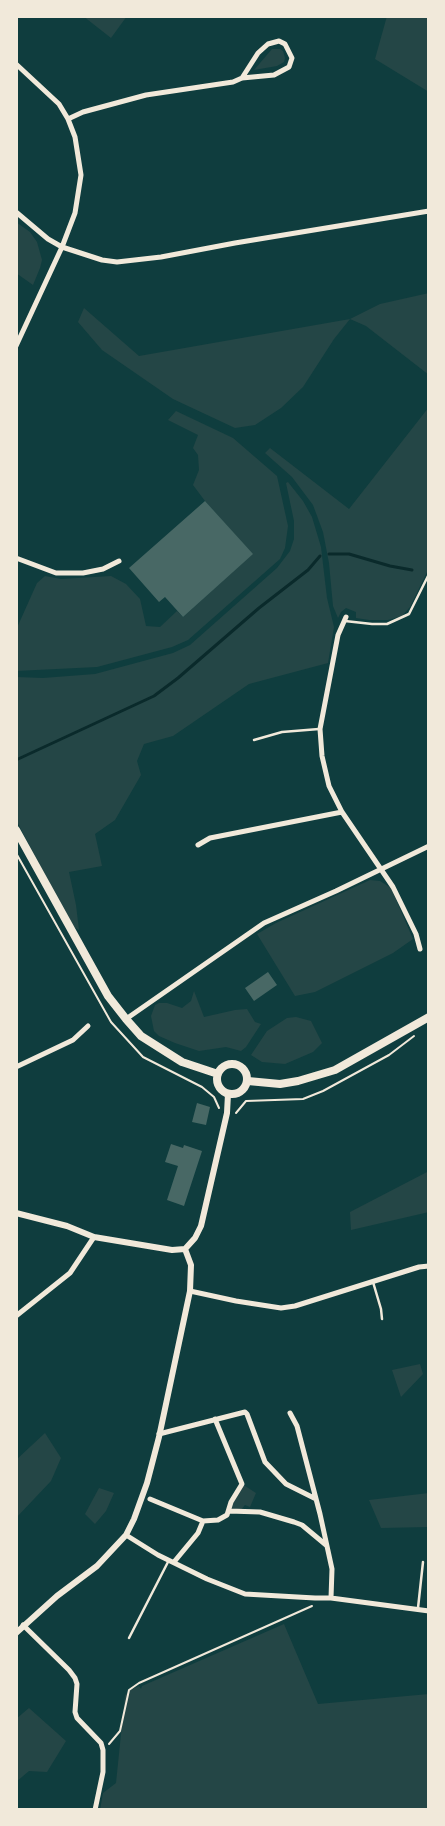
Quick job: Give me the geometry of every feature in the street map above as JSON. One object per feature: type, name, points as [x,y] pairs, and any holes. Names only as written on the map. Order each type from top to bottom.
[{"type":"main road","points":[[16,830],[108,996],[126,1019],[141,1036],[182,1062],[218,1074]]},
{"type":"main road","points":[[248,1081],[280,1084],[298,1081],[335,1070],[429,1017]]},
{"type":"main road","points":[[236,1064],[247,1073],[248,1081],[245,1088],[238,1093],[228,1094],[218,1086],[217,1081],[218,1074],[223,1066],[236,1064]]},
{"type":"street","points":[[68,120],[83,112],[146,95],[233,82],[242,78],[274,75],[289,67],[292,58],[285,44],[279,41],[268,44],[258,54],[242,78]]},
{"type":"street","points":[[16,64],[59,104],[75,137],[81,175],[75,213],[62,247],[16,346]]},
{"type":"street","points":[[16,212],[48,239],[62,247],[102,260],[117,262],[161,257],[250,240],[429,211]]},
{"type":"street","points":[[16,558],[56,573],[83,573],[103,569],[119,561]]},
{"type":"street","points":[[345,619],[338,635],[320,729],[322,756],[329,786],[342,812],[393,887],[416,934],[420,948]]},
{"type":"street","points":[[198,845],[210,838],[342,812]]},
{"type":"street","points":[[126,1019],[264,923],[429,846]]},
{"type":"street","points":[[16,1067],[73,1040],[88,1026]]},
{"type":"street","points":[[16,1213],[67,1226],[94,1236],[172,1250],[185,1249],[195,1238],[201,1226],[227,1113],[228,1094]]},
{"type":"street","points":[[16,1316],[70,1273],[94,1236]]},
{"type":"street","points":[[16,1633],[57,1596],[97,1566],[126,1535],[134,1519],[145,1490],[159,1434],[190,1291],[191,1265],[185,1249]]},
{"type":"street","points":[[190,1291],[281,1308],[295,1306],[419,1267],[429,1266]]},
{"type":"street","points":[[159,1434],[215,1418],[245,1412],[264,1462],[286,1484],[316,1499]]},
{"type":"street","points":[[290,1414],[297,1426],[327,1545],[332,1569],[332,1598]]},
{"type":"street","points":[[150,1499],[203,1521],[222,1520],[229,1511],[231,1502],[242,1484],[215,1418]]},
{"type":"street","points":[[229,1511],[260,1512],[294,1522],[302,1525],[327,1545]]},
{"type":"street","points":[[171,1561],[198,1532],[203,1521]]},
{"type":"street","points":[[126,1535],[207,1579],[246,1594],[332,1598],[429,1611]]},
{"type":"street","points":[[23,1625],[75,1678],[77,1718],[101,1743],[103,1750],[103,1772],[95,1810]]},
{"type":"lane","points":[[345,619],[372,624],[387,624],[409,614],[429,574]]},
{"type":"lane","points":[[254,740],[282,732],[320,729]]},
{"type":"lane","points":[[373,1282],[382,1309],[382,1319]]},
{"type":"lane","points":[[129,1638],[171,1561]]},
{"type":"lane","points":[[418,1609],[423,1562]]},
{"type":"path","points":[[103,1750],[120,1731],[129,1690],[139,1683],[312,1606],[324,1598]]},
{"type":"shaded area","points":[[83,16],[127,16],[111,38]]},
{"type":"shaded area","points":[[387,16],[429,16],[429,92],[375,59]]},
{"type":"shaded area","points":[[272,49],[283,51],[284,62],[277,66],[254,70]]},
{"type":"shaded area","points":[[16,222],[30,232],[37,242],[42,260],[33,285],[16,273]]},
{"type":"shaded area","points":[[429,293],[429,375],[366,326],[350,319],[380,304]]},
{"type":"shaded area","points":[[84,308],[139,356],[350,319],[334,339],[303,387],[281,408],[255,425],[235,428],[173,399],[102,350],[78,322]]},
{"type":"shaded area","points":[[429,407],[428,570],[410,607],[402,616],[388,620],[369,620],[356,618],[356,612],[346,608],[338,618],[333,606],[329,563],[323,532],[313,505],[292,477],[265,453],[270,448],[349,509]]},
{"type":"shaded area","points":[[176,411],[233,438],[277,476],[288,526],[285,548],[280,559],[188,640],[172,647],[97,667],[16,671],[16,630],[37,583],[45,576],[61,579],[111,576],[126,584],[140,599],[146,626],[160,627],[177,611],[183,617],[252,554],[193,485],[199,470],[198,455],[193,448],[198,435],[168,420]]},
{"type":"shaded area","points":[[288,482],[303,501],[312,517],[321,547],[327,598],[334,627],[328,663],[249,684],[173,736],[144,744],[137,761],[141,775],[115,820],[95,834],[102,866],[69,872],[79,930],[72,926],[16,820],[16,677],[43,678],[95,674],[173,653],[190,645],[277,568],[290,551],[294,539],[294,521],[286,483]]},
{"type":"shaded area","points":[[370,880],[380,881],[391,888],[413,939],[393,953],[315,992],[295,996],[257,934],[276,923]]},
{"type":"shaded area","points":[[194,991],[204,1017],[247,1009],[255,1022],[261,1024],[246,1047],[241,1051],[226,1047],[199,1051],[159,1036],[154,1031],[151,1016],[155,1005],[167,1003],[182,1008],[191,1001]]},
{"type":"shaded area","points":[[296,1017],[311,1021],[322,1043],[313,1052],[285,1064],[262,1062],[251,1055],[267,1031],[287,1018]]},
{"type":"shaded area","points":[[429,1171],[429,1212],[351,1230],[350,1212]]},
{"type":"shaded area","points":[[420,1364],[423,1374],[401,1397],[392,1370]]},
{"type":"shaded area","points":[[45,1433],[61,1458],[51,1481],[16,1518],[16,1460]]},
{"type":"shaded area","points":[[242,1484],[256,1493],[250,1507],[245,1505],[239,1512],[229,1511]]},
{"type":"shaded area","points":[[99,1488],[114,1493],[106,1511],[95,1524],[85,1514]]},
{"type":"shaded area","points":[[429,1493],[429,1527],[381,1528],[369,1500]]},
{"type":"shaded area","points":[[284,1624],[318,1704],[429,1694],[429,1810],[100,1810],[103,1793],[116,1783],[125,1695],[130,1690],[139,1686],[141,1689],[142,1686]]},
{"type":"shaded area","points":[[29,1708],[66,1741],[47,1772],[29,1771],[16,1782],[16,1719]]},
{"type":"building","points":[[205,501],[253,554],[183,617],[165,597],[159,602],[129,568]]},
{"type":"building","points":[[268,972],[277,985],[254,1001],[245,988]]},
{"type":"building","points":[[197,1103],[210,1107],[206,1125],[192,1122]]},
{"type":"building","points":[[171,1144],[183,1148],[184,1145],[202,1151],[184,1206],[167,1200],[178,1166],[165,1162]]},
{"type":"waterway","points":[[329,554],[349,554],[390,566],[412,570]]},
{"type":"waterway","points":[[16,760],[154,696],[178,678],[259,608],[308,570],[320,556]]}]
